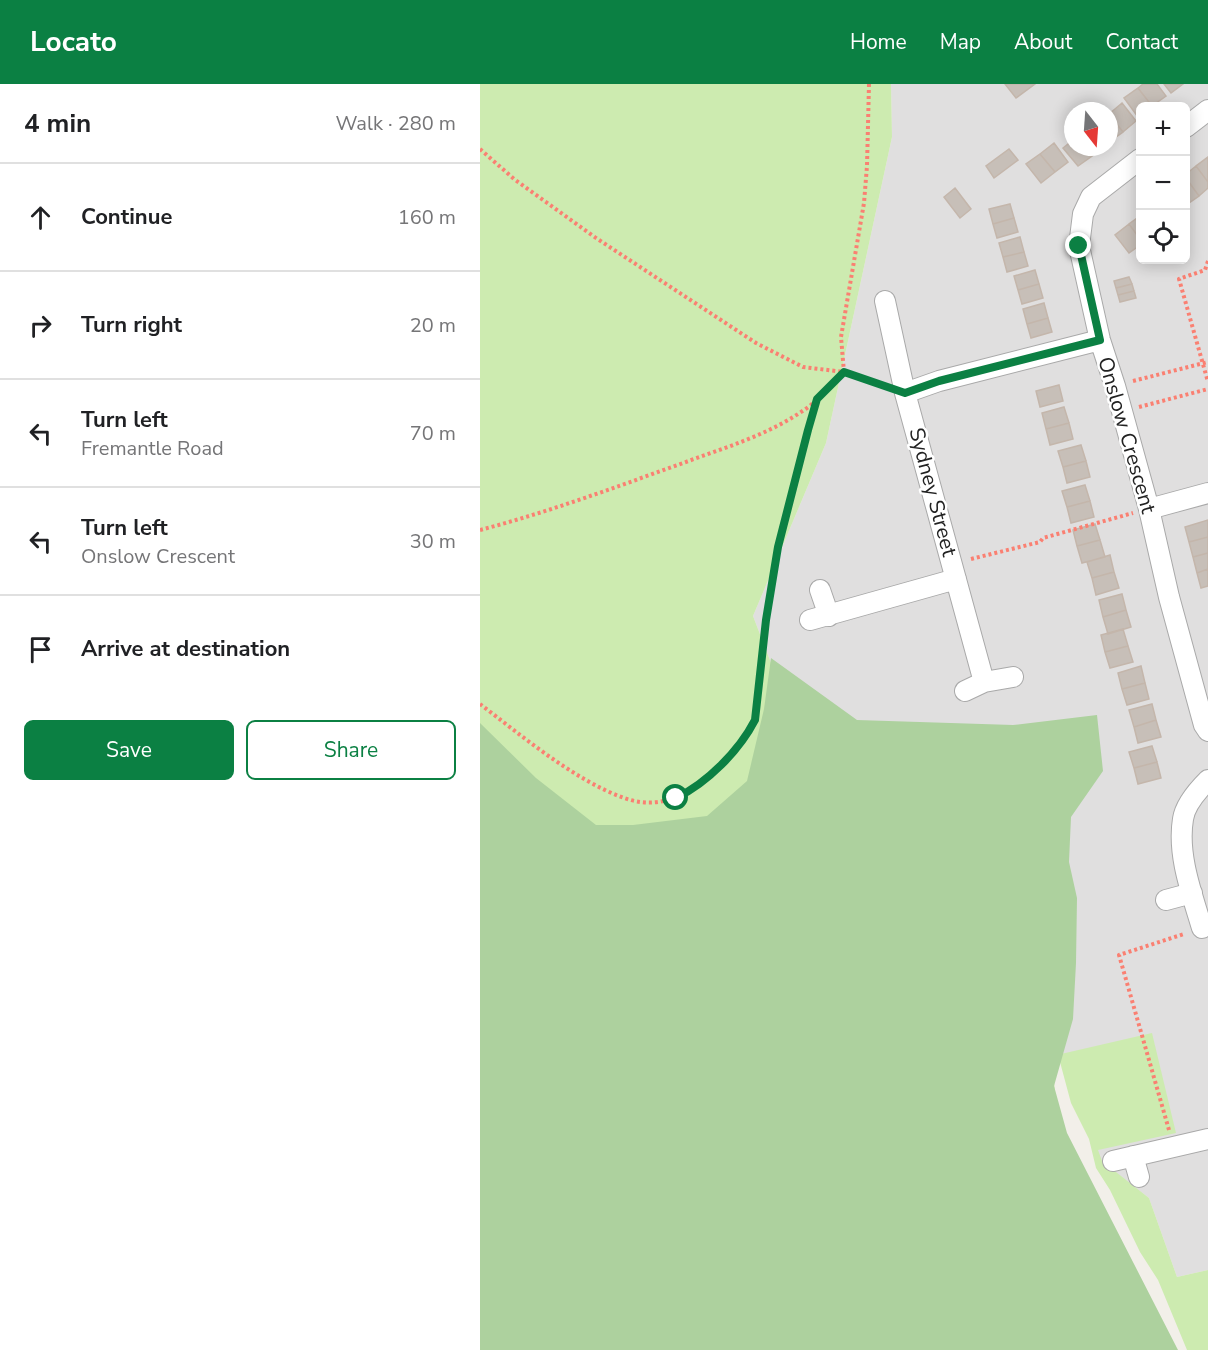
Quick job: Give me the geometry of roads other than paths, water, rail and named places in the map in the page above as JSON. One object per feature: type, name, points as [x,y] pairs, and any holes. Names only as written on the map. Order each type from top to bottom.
[{"type":"street","points":[[1190,123],[1208,110]]},
{"type":"street","name":"Onslow Crescent","points":[[1136,162],[1091,197],[1079,230],[1079,246],[1100,340],[1149,509],[1169,597],[1204,725],[1208,731]]},
{"type":"street","name":"Sydney Street","points":[[885,301],[905,393],[984,682]]},
{"type":"street","points":[[905,393],[949,378],[1100,340]]},
{"type":"street","points":[[1149,509],[1208,493]]},
{"type":"street","points":[[820,590],[819,618],[954,571]]},
{"type":"street","points":[[965,692],[984,682],[1013,677]]},
{"type":"street","points":[[1202,928],[1182,850],[1183,817],[1197,791],[1208,780]]},
{"type":"street","points":[[1166,900],[1192,893]]},
{"type":"street","points":[[1113,1161],[1208,1139]]},
{"type":"street","points":[[1133,1156],[1140,1177]]}]
